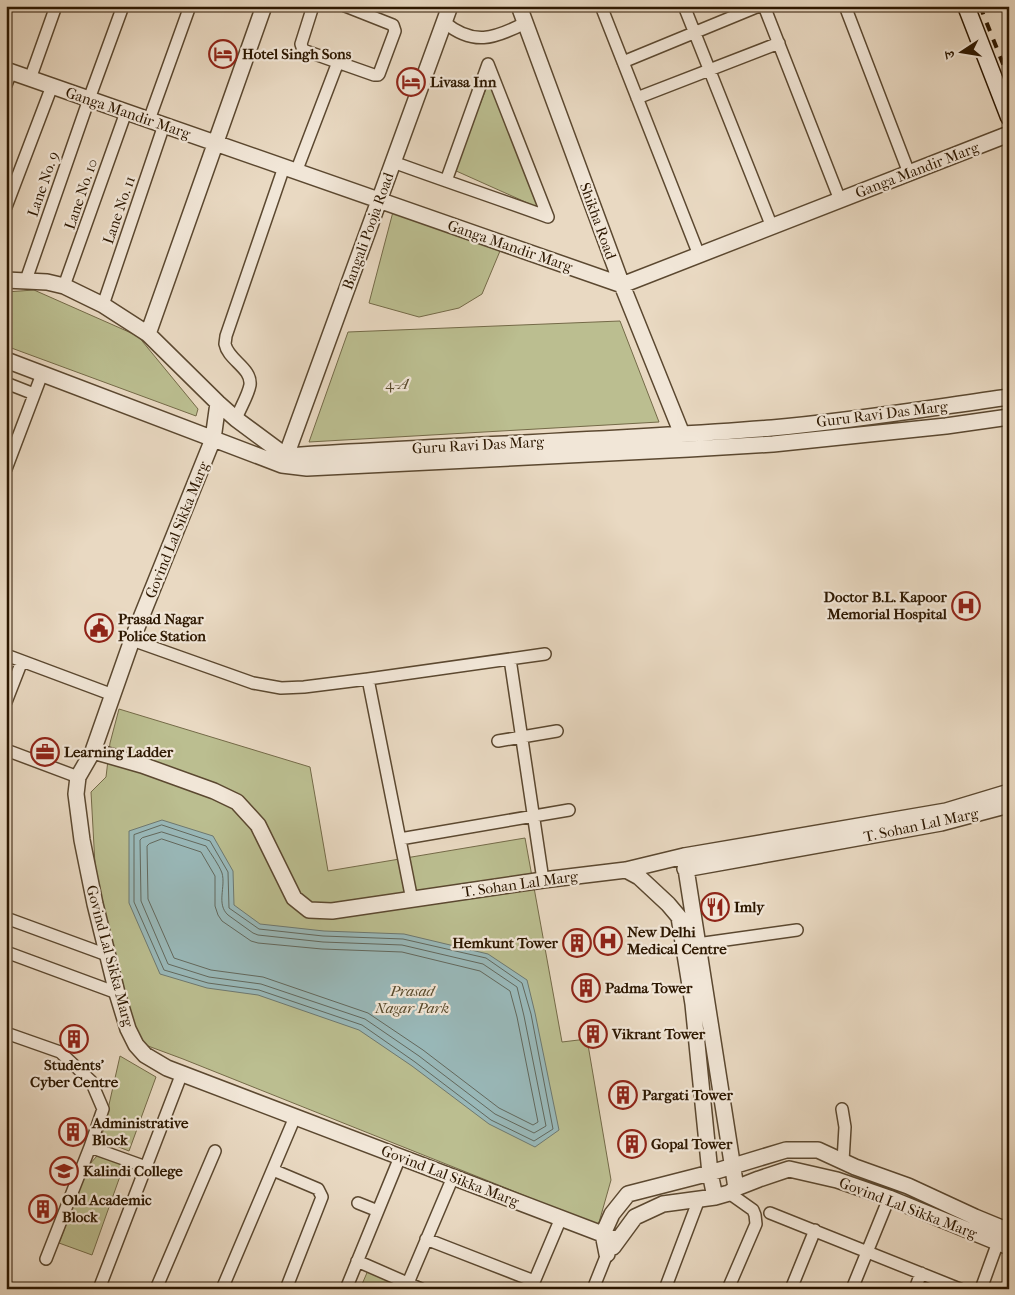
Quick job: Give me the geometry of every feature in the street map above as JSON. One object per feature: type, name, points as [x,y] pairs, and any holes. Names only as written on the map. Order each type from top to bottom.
[{"type":"main road","points":[[966,6],[1009,117]]},
{"type":"street","points":[[30,78],[56,6]]},
{"type":"street","name":"Lane No. 9","points":[[26,280],[123,6]]},
{"type":"street","points":[[149,120],[190,6]]},
{"type":"street","points":[[148,334],[264,6]]},
{"type":"street","points":[[313,6],[301,44],[303,50],[378,76],[395,28],[393,24],[357,8],[345,6]]},
{"type":"street","name":"Bangali Pooja Road","points":[[284,461],[450,6]]},
{"type":"street","name":"Shikha Road","points":[[519,6],[622,285],[682,434]]},
{"type":"street","points":[[601,6],[699,255]]},
{"type":"street","points":[[684,6],[772,227]]},
{"type":"street","points":[[622,62],[759,6]]},
{"type":"street","points":[[764,6],[840,200]]},
{"type":"street","points":[[846,6],[910,173]]},
{"type":"street","points":[[444,22],[455,31],[473,38],[482,38],[514,28],[525,22]]},
{"type":"street","points":[[637,98],[779,43]]},
{"type":"street","points":[[236,419],[250,385],[246,372],[227,350],[225,344],[226,336],[290,169],[338,62]]},
{"type":"street","points":[[393,162],[446,181],[548,217],[488,64],[446,181]]},
{"type":"street","name":"Ganga Mandir Marg","points":[[8,76],[30,78],[622,285],[1009,134]]},
{"type":"street","points":[[6,207],[52,86]]},
{"type":"street","name":"Lane No. 10","points":[[64,286],[126,112]]},
{"type":"street","name":"Lane No. 11","points":[[103,305],[164,125]]},
{"type":"street","name":"Guru Ravi Das Marg","points":[[6,280],[47,282],[64,286],[103,305],[148,334],[218,403],[284,461],[773,428],[1009,397]]},
{"type":"street","name":"Guru Ravi Das Marg","points":[[6,360],[214,439],[307,468],[764,445],[946,426],[1009,417]]},
{"type":"street","points":[[6,469],[11,443],[42,374]]},
{"type":"street","points":[[6,383],[34,394]]},
{"type":"street","name":"Govind Lal Sikka Marg","points":[[218,403],[214,439],[132,640],[93,751],[78,777],[76,794],[82,840],[95,904],[117,993],[131,1037],[145,1055],[167,1068],[618,1240]]},
{"type":"street","points":[[132,640],[254,683],[281,688],[368,679],[545,654]]},
{"type":"street","points":[[6,655],[113,695]]},
{"type":"street","points":[[510,659],[543,880]]},
{"type":"street","points":[[6,702],[22,660]]},
{"type":"street","points":[[368,679],[412,900]]},
{"type":"street","points":[[498,742],[557,731]]},
{"type":"street","points":[[6,750],[78,777]]},
{"type":"street","name":"T. Sohan Lal Marg","points":[[93,751],[160,772],[214,791],[238,802],[258,825],[294,898],[309,910],[332,911],[543,880],[684,862],[941,823],[1009,805]]},
{"type":"street","name":"T. Sohan Lal Marg","points":[[684,862],[946,811],[1009,792]]},
{"type":"street","points":[[400,839],[569,810]]},
{"type":"street","points":[[684,862],[732,1166],[726,1193]]},
{"type":"street","points":[[626,870],[639,877],[679,917],[693,1004],[710,1173],[726,1193],[753,1210],[756,1215],[756,1224],[728,1289]]},
{"type":"street","points":[[6,918],[107,955]]},
{"type":"street","points":[[697,944],[797,930]]},
{"type":"street","points":[[6,952],[117,993]]},
{"type":"street","points":[[6,1034],[60,1052],[91,1081],[103,1109],[46,1259]]},
{"type":"street","points":[[99,1289],[182,1073]]},
{"type":"street","points":[[842,1109],[846,1127],[843,1161]]},
{"type":"street","points":[[222,1289],[295,1117]]},
{"type":"street","points":[[90,1147],[146,1167]]},
{"type":"street","points":[[593,1289],[607,1254],[603,1234],[612,1214],[628,1194],[710,1173],[786,1150],[818,1150],[855,1167],[908,1186],[1009,1231]]},
{"type":"street","points":[[156,1289],[215,1152]]},
{"type":"street","points":[[346,1289],[400,1157]]},
{"type":"street","name":"Govind Lal Sikka Marg","points":[[607,1254],[635,1217],[662,1204],[726,1193],[789,1169],[837,1180],[889,1198],[1003,1244]]},
{"type":"street","points":[[273,1170],[318,1189],[322,1197],[286,1289]]},
{"type":"street","points":[[408,1283],[453,1177]]},
{"type":"street","points":[[852,1289],[889,1198]]},
{"type":"street","points":[[664,1289],[699,1199]]},
{"type":"street","points":[[358,1204],[378,1211]]},
{"type":"street","points":[[770,1213],[960,1289]]},
{"type":"street","points":[[426,1239],[532,1285],[561,1218]]},
{"type":"street","points":[[791,1289],[815,1230]]},
{"type":"street","points":[[981,1289],[1003,1244]]},
{"type":"street","points":[[357,1262],[421,1289]]},
{"type":"street","points":[[915,1289],[921,1273]]},
{"type":"green space","points":[[490,79],[541,209],[454,170]]},
{"type":"green space","points":[[394,208],[500,251],[482,294],[459,308],[419,317],[369,303]]},
{"type":"green space","points":[[34,290],[138,336],[198,409],[196,416],[6,346],[6,292]]},
{"type":"green space","name":"4-A","points":[[620,321],[659,422],[309,442],[348,332]]},
{"type":"green space","name":"Prasad Nagar Park","points":[[119,709],[310,767],[328,871],[525,838],[562,1042],[587,1039],[611,1180],[598,1226],[140,1043],[119,982],[97,901],[91,792],[106,777],[110,743]]},
{"type":"green space","points":[[120,1056],[156,1077],[129,1151],[101,1140]]},
{"type":"green space","points":[[97,1156],[124,1165],[92,1255],[59,1243],[88,1166]]},
{"type":"green space","points":[[369,1268],[421,1289],[360,1289]]},
{"type":"water","points":[[162,820],[213,836],[233,871],[234,905],[260,924],[324,931],[404,934],[488,954],[527,980],[559,1130],[535,1147],[489,1124],[412,1066],[359,1030],[258,995],[207,988],[160,974],[129,903],[129,831]]},
{"type":"railway","points":[[980,6],[1009,79]]},
{"type":"place","name":"Hotel Singh Sons","points":[[223,54]]},
{"type":"place","name":"Livasa Inn","points":[[411,82]]},
{"type":"place","name":"Doctor B.L. Kapoor Memorial Hospital","points":[[966,606]]},
{"type":"place","name":"Prasad Nagar Police Station","points":[[99,628]]},
{"type":"place","name":"Learning Ladder","points":[[45,752]]},
{"type":"place","name":"Imly","points":[[715,907]]},
{"type":"place","name":"New Delhi Medical Centre","points":[[608,941]]},
{"type":"place","name":"Hemkunt Tower","points":[[577,943]]},
{"type":"place","name":"Padma Tower","points":[[586,988]]},
{"type":"place","name":"Vikrant Tower","points":[[593,1034]]},
{"type":"place","name":"Students' Cyber Centre","points":[[74,1039]]},
{"type":"place","name":"Pargati Tower","points":[[623,1095]]},
{"type":"place","name":"Administrative Block","points":[[73,1132]]},
{"type":"place","name":"Gopal Tower","points":[[632,1144]]},
{"type":"place","name":"Kalindi College","points":[[64,1171]]},
{"type":"place","name":"Old Academic Block","points":[[43,1209]]}]
